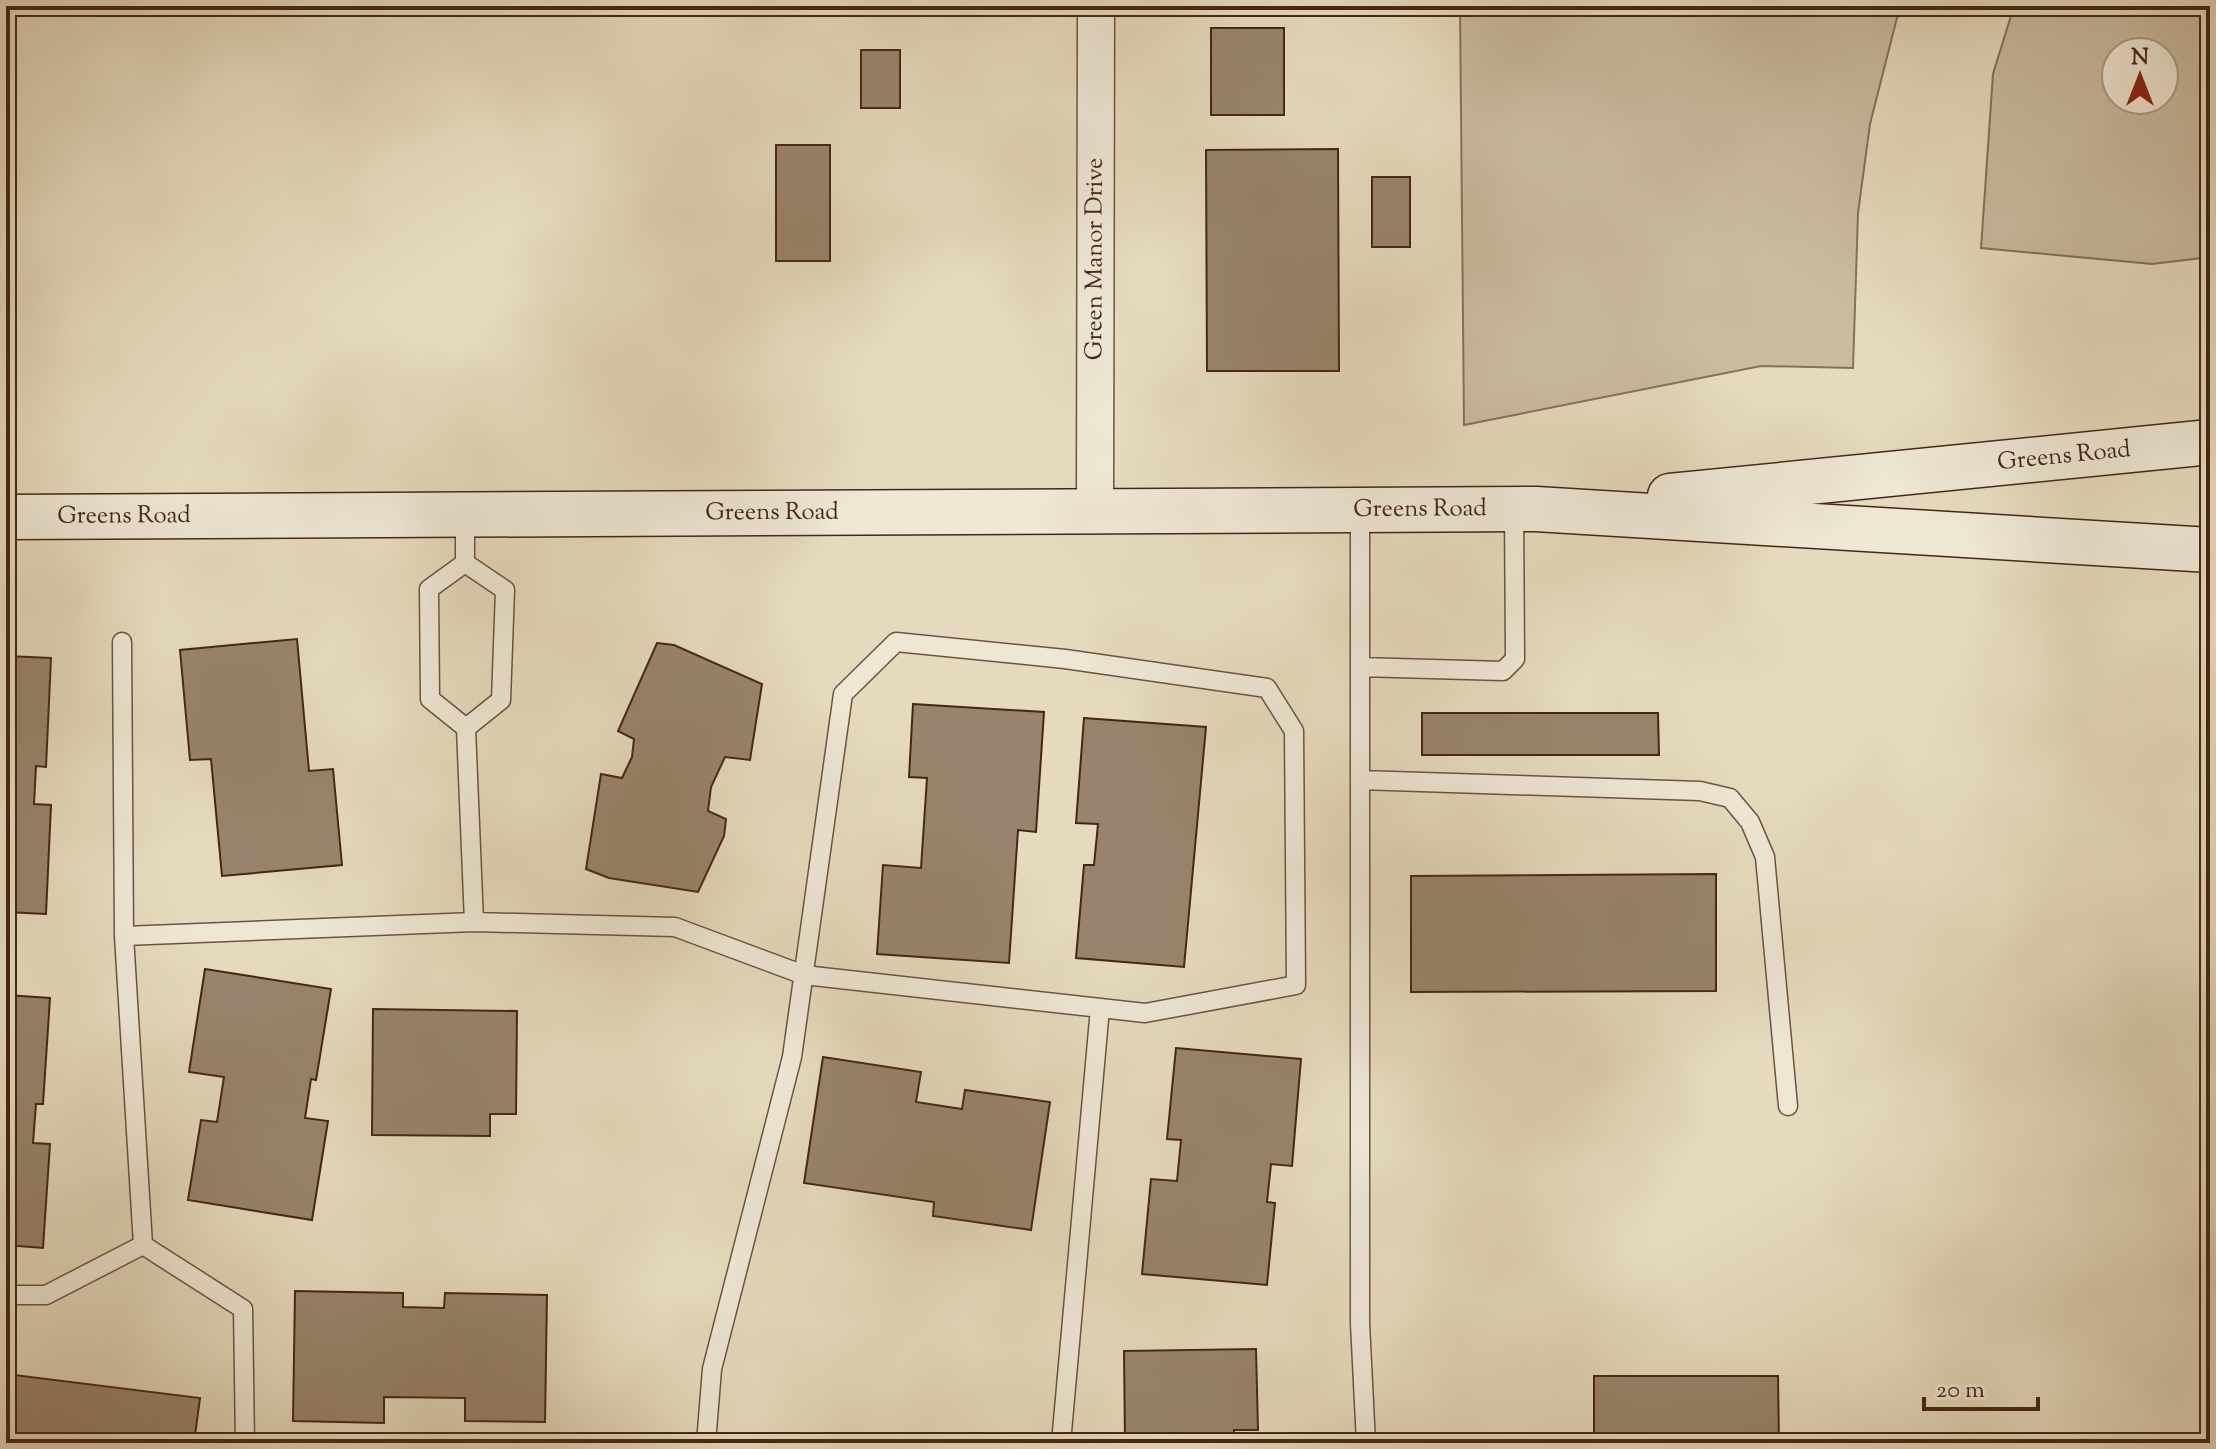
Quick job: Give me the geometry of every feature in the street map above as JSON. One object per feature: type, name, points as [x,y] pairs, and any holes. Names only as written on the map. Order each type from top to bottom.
[{"type":"main road","name":"Greens Road","points":[[1525,509],[2210,442]]},
{"type":"main road","name":"Greens Road","points":[[6,517],[1525,509],[2210,550]]},
{"type":"street","name":"Green Manor Drive","points":[[1095,511],[1096,6]]},
{"type":"lane","points":[[1360,667],[1503,671],[1515,659],[1525,509]]},
{"type":"lane","points":[[1360,510],[1360,1323],[1366,1443]]},
{"type":"lane","points":[[465,515],[465,563]]},
{"type":"lane","points":[[465,563],[505,590],[501,700],[466,728]]},
{"type":"lane","points":[[465,563],[429,589],[430,699],[466,728],[474,922]]},
{"type":"lane","points":[[122,642],[124,936],[143,1245]]},
{"type":"lane","points":[[124,936],[474,922],[675,927],[804,975],[1145,1013],[1296,985],[1294,731],[1267,688],[1065,659],[896,642],[843,694],[804,975],[792,1057],[712,1369],[706,1443]]},
{"type":"lane","points":[[1360,780],[1700,791],[1730,798],[1750,822],[1765,857],[1788,1106]]},
{"type":"lane","points":[[1061,1443],[1100,1008]]},
{"type":"lane","points":[[6,1295],[46,1295],[143,1245]]},
{"type":"lane","points":[[143,1245],[243,1309],[245,1443]]},
{"type":"shaded area","points":[[1460,6],[1900,6],[1870,124],[1858,213],[1853,368],[1761,366],[1464,425]]},
{"type":"shaded area","points":[[2014,6],[2210,6],[2210,257],[2152,264],[1981,248],[1993,74]]},
{"type":"building","points":[[1211,28],[1284,28],[1284,115],[1211,115]]},
{"type":"building","points":[[861,50],[900,50],[900,108],[861,108]]},
{"type":"building","points":[[776,145],[830,145],[830,261],[776,261]]},
{"type":"building","points":[[1338,149],[1339,371],[1207,371],[1206,150]]},
{"type":"building","points":[[1372,177],[1410,177],[1410,247],[1372,247]]},
{"type":"building","points":[[297,639],[309,771],[333,769],[342,865],[222,876],[211,759],[190,760],[180,650]]},
{"type":"building","points":[[657,643],[674,645],[762,684],[750,760],[725,757],[711,787],[708,811],[726,819],[724,836],[698,892],[609,878],[586,869],[601,774],[622,778],[632,757],[634,739],[618,731]]},
{"type":"building","points":[[6,656],[51,658],[46,767],[36,766],[34,804],[51,805],[46,914],[6,912]]},
{"type":"building","points":[[913,704],[1044,712],[1036,832],[1018,830],[1009,963],[877,954],[883,865],[921,868],[927,778],[909,777]]},
{"type":"building","points":[[1422,713],[1658,713],[1659,755],[1422,755]]},
{"type":"building","points":[[1084,718],[1206,727],[1184,967],[1076,958],[1084,865],[1094,865],[1098,824],[1076,823]]},
{"type":"building","points":[[1716,874],[1716,991],[1411,992],[1411,876]]},
{"type":"building","points":[[205,969],[331,989],[316,1080],[311,1079],[305,1118],[328,1121],[312,1220],[188,1200],[201,1120],[217,1122],[224,1077],[189,1072]]},
{"type":"building","points":[[6,995],[50,998],[43,1104],[36,1104],[33,1143],[50,1144],[43,1248],[6,1245]]},
{"type":"building","points":[[373,1009],[517,1011],[516,1114],[490,1114],[490,1136],[372,1135]]},
{"type":"building","points":[[1176,1048],[1301,1059],[1292,1166],[1271,1164],[1267,1202],[1275,1203],[1267,1285],[1142,1274],[1151,1179],[1177,1181],[1181,1140],[1167,1139]]},
{"type":"building","points":[[823,1057],[921,1072],[916,1102],[962,1109],[965,1090],[1050,1102],[1031,1230],[933,1216],[934,1202],[804,1183]]},
{"type":"building","points":[[295,1291],[403,1293],[403,1307],[444,1308],[445,1293],[547,1295],[545,1422],[465,1421],[465,1398],[384,1397],[384,1423],[293,1421]]},
{"type":"building","points":[[1256,1349],[1258,1430],[1234,1430],[1234,1443],[1125,1443],[1124,1351]]},
{"type":"building","points":[[6,1374],[200,1398],[194,1443],[6,1443]]},
{"type":"building","points":[[1594,1376],[1778,1376],[1779,1443],[1594,1443]]}]
